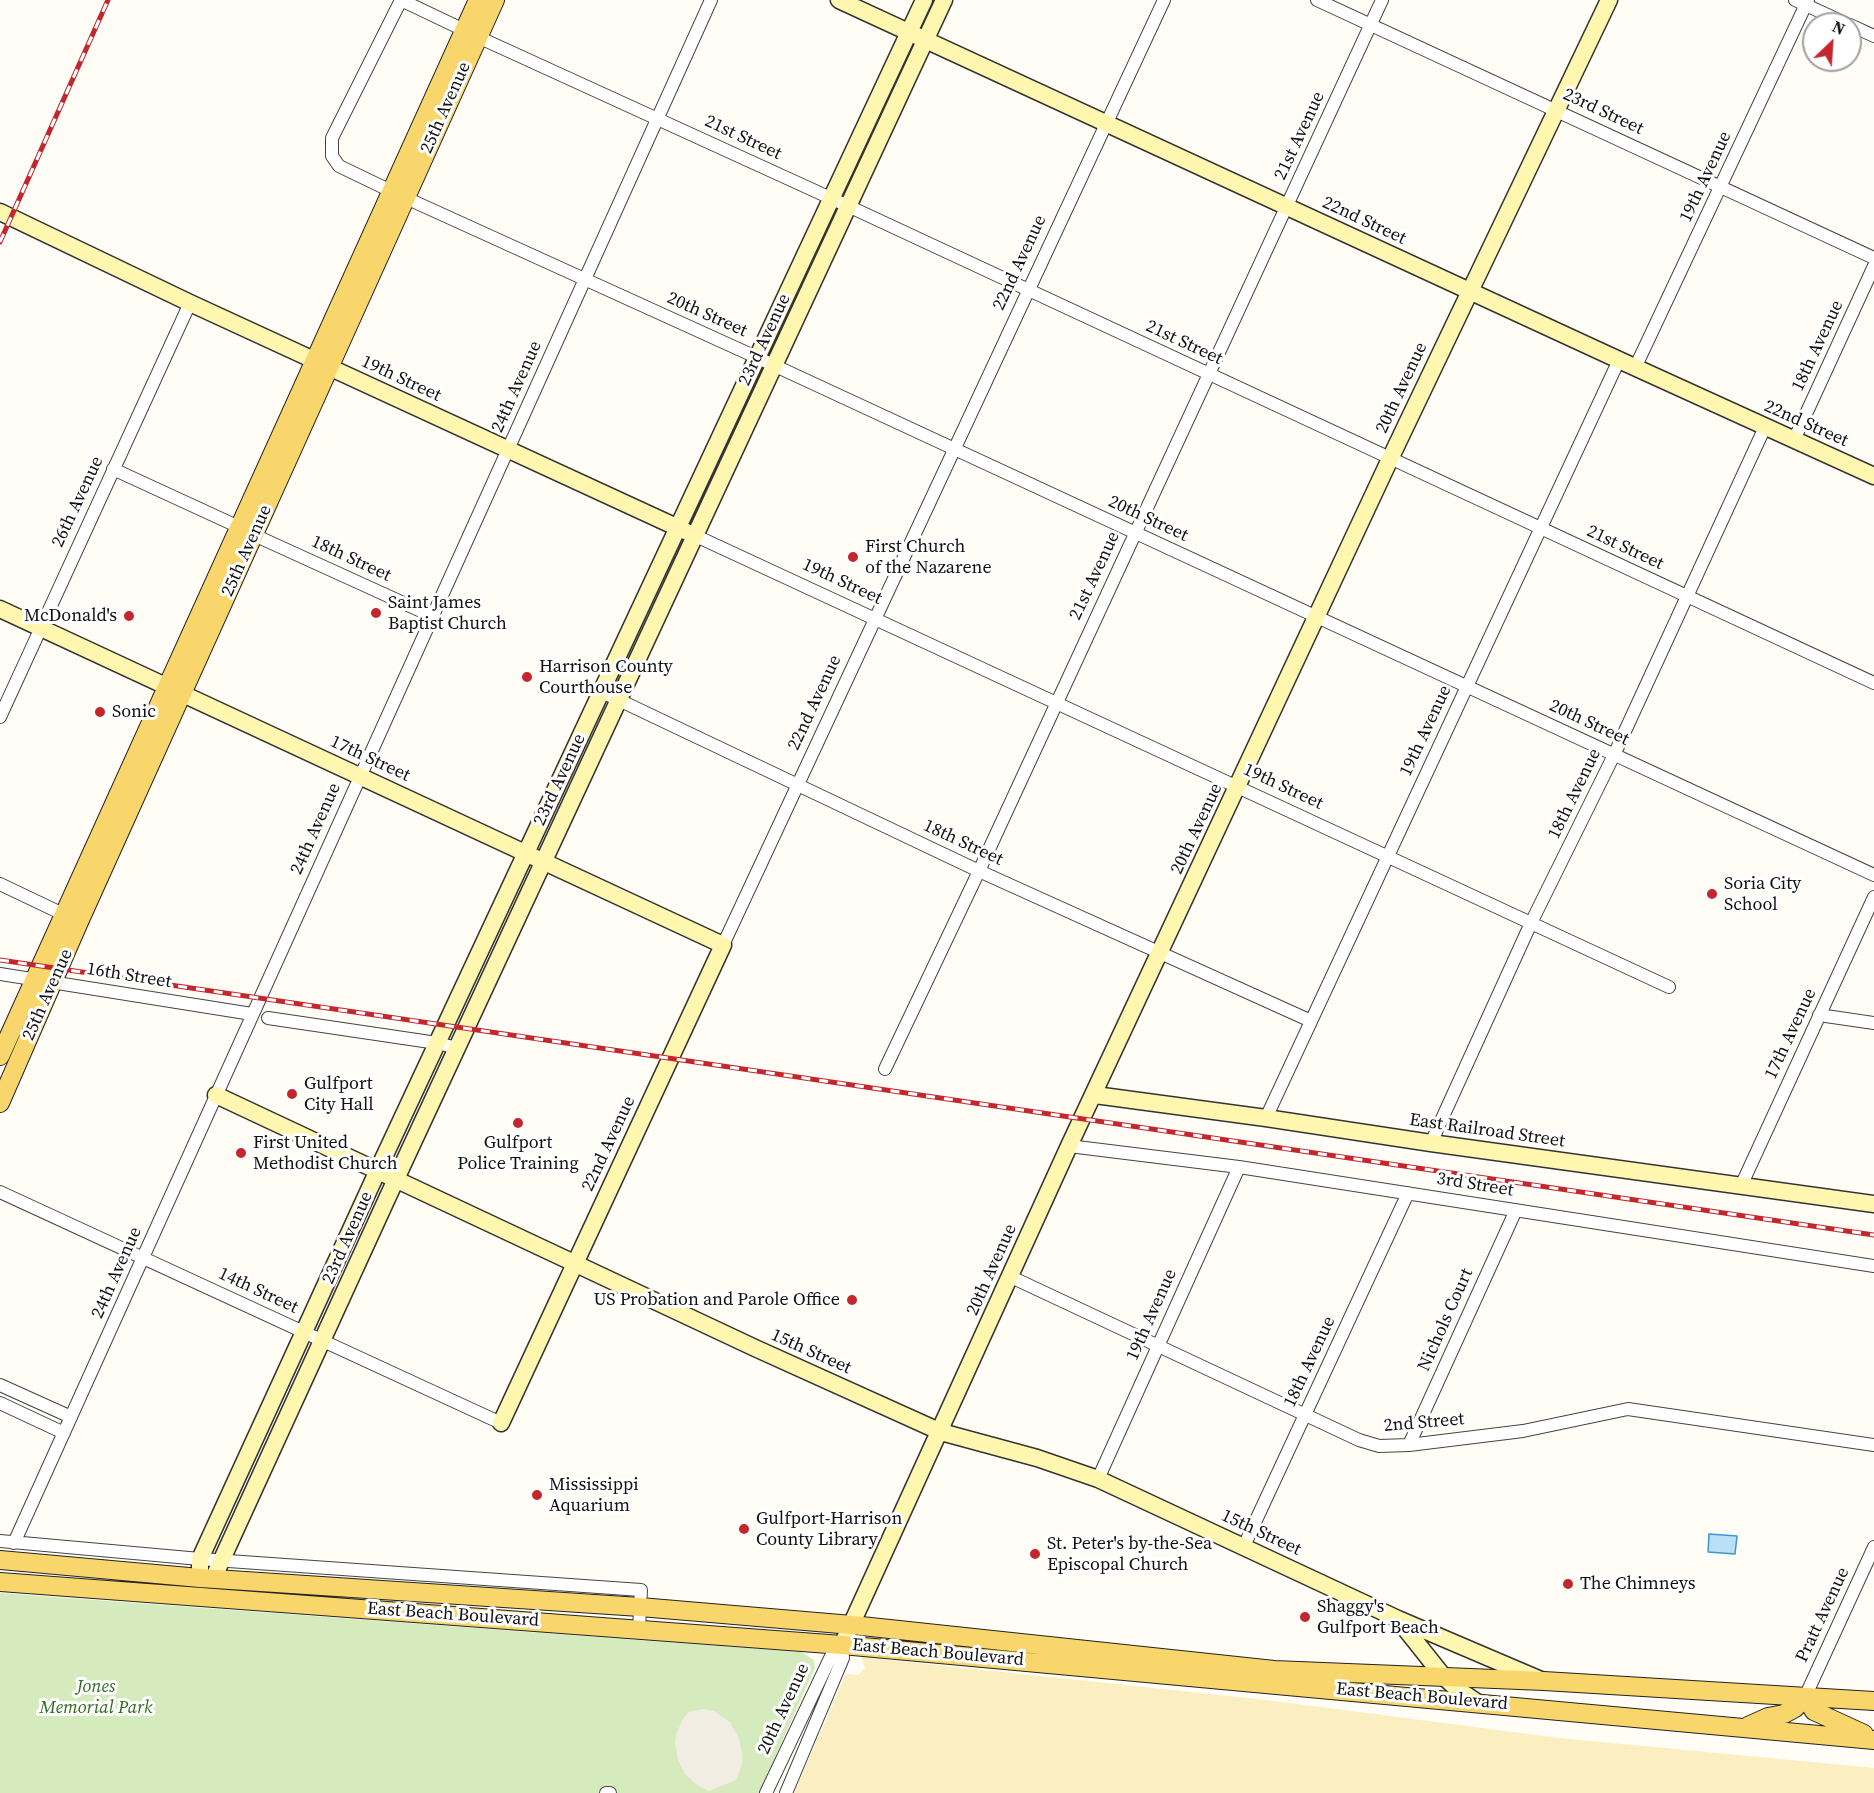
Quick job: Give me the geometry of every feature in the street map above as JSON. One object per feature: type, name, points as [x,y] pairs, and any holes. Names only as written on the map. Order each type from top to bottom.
[{"type":"main road","name":"25th Avenue","points":[[471,34],[478,0]]},
{"type":"main road","name":"25th Avenue","points":[[0,1056],[65,915],[175,690],[471,34],[495,0]]},
{"type":"main road","name":"25th Avenue","points":[[0,1103],[54,981],[175,690]]},
{"type":"main road","points":[[7,1548],[71,1560],[95,1569]]},
{"type":"main road","name":"East Beach Boulevard","points":[[0,1560],[207,1578],[640,1607],[852,1625],[1274,1670],[1544,1681],[1874,1701]]},
{"type":"main road","name":"East Beach Boulevard","points":[[0,1582],[639,1628],[842,1645],[1874,1739]]},
{"type":"main road","points":[[1743,1727],[1768,1717],[1785,1714],[1795,1708],[1805,1697],[1814,1711],[1874,1739]]},
{"type":"street","name":"21st Street","points":[[401,0],[1874,683]]},
{"type":"street","name":"20th Street","points":[[401,0],[333,138],[332,156],[339,166],[1874,875]]},
{"type":"street","name":"24th Avenue","points":[[7,1548],[71,1418],[711,0]]},
{"type":"street","name":"22nd Street","points":[[839,0],[1874,476]]},
{"type":"street","name":"23rd Avenue","points":[[924,0],[676,527],[602,692],[437,1043],[200,1559],[207,1578],[222,1561],[396,1179],[944,0]]},
{"type":"street","name":"22nd Avenue","points":[[501,1423],[1164,0]]},
{"type":"street","name":"23rd Street","points":[[1317,0],[1874,258]]},
{"type":"street","name":"21st Avenue","points":[[885,1069],[1382,0]]},
{"type":"street","name":"20th Avenue","points":[[766,1793],[833,1652],[842,1645],[852,1625],[1010,1276],[1390,459],[1609,0]]},
{"type":"street","points":[[1803,2],[1823,12]]},
{"type":"street","name":"19th Avenue","points":[[1635,368],[1722,186],[1803,2]]},
{"type":"street","name":"19th Street","points":[[0,212],[190,303],[1669,987]]},
{"type":"street","name":"18th Avenue","points":[[1794,440],[1874,266]]},
{"type":"street","name":"26th Avenue","points":[[0,717],[190,303]]},
{"type":"street","name":"19th Avenue","points":[[1266,1118],[1619,360]]},
{"type":"street","name":"18th Avenue","points":[[1431,1143],[1531,923],[1614,755],[1765,427]]},
{"type":"street","name":"18th Street","points":[[113,469],[432,616]]},
{"type":"street","name":"17th Street","points":[[0,609],[723,945]]},
{"type":"street","name":"18th Street","points":[[602,692],[979,870],[1311,1021]]},
{"type":"street","points":[[0,884],[65,915]]},
{"type":"street","name":"17th Avenue","points":[[1741,1186],[1874,897]]},
{"type":"street","points":[[1860,926],[1874,931]]},
{"type":"street","name":"16th Street","points":[[0,974],[252,1014]]},
{"type":"street","points":[[1819,1015],[1874,1023]]},
{"type":"street","points":[[268,1018],[437,1043],[457,1048]]},
{"type":"street","name":"15th Street","points":[[216,1095],[941,1432],[1037,1458],[1098,1479],[1398,1619],[1544,1681]]},
{"type":"street","name":"East Railroad Street","points":[[1095,1095],[1874,1204]]},
{"type":"street","name":"3rd Street","points":[[1070,1146],[1239,1167],[1874,1266]]},
{"type":"street","name":"19th Avenue","points":[[1098,1479],[1239,1167]]},
{"type":"street","name":"14th Street","points":[[0,1192],[501,1423]]},
{"type":"street","name":"18th Avenue","points":[[1244,1546],[1408,1193]]},
{"type":"street","name":"Nichols Court","points":[[1409,1445],[1516,1210]]},
{"type":"street","points":[[332,1271],[346,1288]]},
{"type":"street","name":"2nd Street","points":[[1010,1276],[1359,1440],[1379,1446],[1409,1445],[1523,1431],[1628,1409],[1874,1445]]},
{"type":"street","points":[[0,1385],[71,1418]]},
{"type":"street","points":[[0,1403],[64,1433]]},
{"type":"street","points":[[0,1541],[7,1548],[641,1590],[639,1628]]},
{"type":"street","name":"Pratt Avenue","points":[[1805,1697],[1874,1547]]},
{"type":"street","name":"15th Street","points":[[1398,1619],[1443,1676],[1475,1701]]},
{"type":"street","name":"20th Avenue","points":[[786,1793],[843,1658],[842,1645]]},
{"type":"green space","name":"Jones Memorial Park","points":[[0,1593],[801,1652],[814,1660],[815,1668],[759,1793],[0,1793]]},
{"type":"sand","points":[[861,1657],[1266,1700],[1559,1738],[1874,1768],[1874,1793],[794,1793],[846,1674],[858,1675],[865,1668]]},
{"type":"shaded area","points":[[702,1709],[714,1711],[730,1722],[739,1739],[742,1753],[742,1765],[736,1780],[709,1791],[697,1785],[685,1774],[678,1760],[675,1743],[676,1734],[684,1717],[689,1712]]},
{"type":"water","points":[[1709,1534],[1737,1536],[1735,1554],[1708,1552]]},
{"type":"railway","points":[[0,242],[108,0]]},
{"type":"railway","points":[[0,960],[1874,1235]]},
{"type":"place","name":"First Church of the Nazarene","points":[[853,557]]},
{"type":"place","name":"Saint James Baptist Church","points":[[376,613]]},
{"type":"place","name":"McDonald's","points":[[129,616]]},
{"type":"place","name":"Harrison County Courthouse","points":[[527,677]]},
{"type":"place","name":"Sonic","points":[[100,712]]},
{"type":"place","name":"Soria City School","points":[[1712,894]]},
{"type":"place","name":"Gulfport City Hall","points":[[292,1094]]},
{"type":"place","name":"Gulfport Police Training","points":[[518,1123]]},
{"type":"place","name":"First United Methodist Church","points":[[241,1153]]},
{"type":"place","name":"US Probation and Parole Office","points":[[852,1300]]},
{"type":"place","name":"Mississippi Aquarium","points":[[537,1495]]},
{"type":"place","name":"Gulfport-Harrison County Library","points":[[744,1529]]},
{"type":"place","name":"St. Peter's by-the-Sea Episcopal Church","points":[[1035,1554]]},
{"type":"place","name":"The Chimneys","points":[[1568,1584]]},
{"type":"place","name":"Shaggy's Gulfport Beach","points":[[1305,1617]]}]
